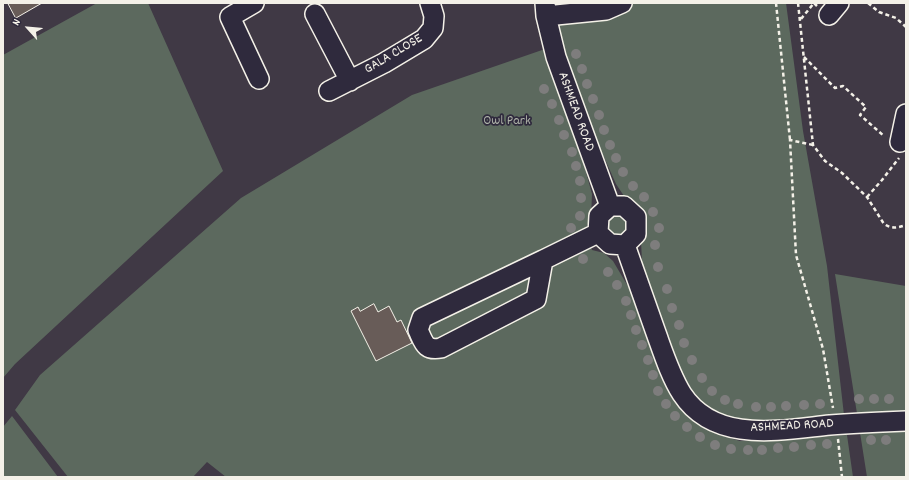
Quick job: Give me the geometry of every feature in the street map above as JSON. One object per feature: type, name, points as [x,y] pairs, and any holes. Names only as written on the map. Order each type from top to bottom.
[{"type":"street","points":[[254,3],[230,17],[259,79]]},
{"type":"street","name":"GALA CLOSE","points":[[329,91],[384,63],[424,40],[433,28],[434,16],[430,3]]},
{"type":"street","name":"ASHMEAD ROAD","points":[[610,206],[556,57],[545,9],[606,10],[622,3]]},
{"type":"street","name":"GALA CLOSE","points":[[315,14],[350,81]]},
{"type":"street","points":[[895,146],[906,114]]},
{"type":"street","points":[[610,206],[624,206],[636,217],[636,234],[624,244],[610,244],[598,233],[599,216],[610,206]]},
{"type":"street","points":[[543,260],[536,300],[441,348],[433,350],[424,345],[418,330],[422,318],[598,233]]},
{"type":"street","name":"ASHMEAD ROAD","points":[[624,244],[668,368],[683,395],[700,414],[717,424],[739,430],[771,431],[906,421]]},
{"type":"path","points":[[776,3],[790,140],[796,255],[823,349],[836,425],[842,477]]},
{"type":"path","points":[[798,3],[813,146]]},
{"type":"path","points":[[868,3],[879,12],[896,18],[906,27]]},
{"type":"path","points":[[804,57],[835,88],[843,86],[866,107],[860,115],[895,146],[882,180],[867,197]]},
{"type":"path","points":[[790,140],[813,146],[826,161],[842,173],[867,197],[884,224],[888,227],[896,228],[906,225]]},
{"type":"green space","points":[[97,3],[148,3],[223,171],[15,364],[3,378],[3,55]]},
{"type":"green space","points":[[634,3],[786,3],[803,131],[827,266],[844,415],[774,422],[732,419],[707,407],[686,384],[669,347],[642,262],[641,241],[626,199],[616,184],[583,110],[554,20]]},
{"type":"green space","name":"Owl Park","points":[[545,49],[581,154],[592,194],[591,217],[584,232],[592,250],[604,253],[613,261],[632,293],[663,379],[677,404],[695,422],[716,434],[740,441],[847,435],[853,477],[226,477],[207,462],[193,477],[68,477],[15,410],[40,375],[241,198],[412,95]]},
{"type":"green space","points":[[609,214],[627,216],[629,233],[613,240],[603,222]]},
{"type":"green space","points":[[835,274],[906,286],[906,477],[867,477]]},
{"type":"green space","points":[[12,416],[58,477],[3,477],[3,427]]},
{"type":"building","points":[[8,3],[42,3],[16,18]]},
{"type":"building","points":[[374,304],[378,312],[389,306],[397,322],[401,320],[412,343],[376,361],[351,311],[358,307],[360,311]]}]
